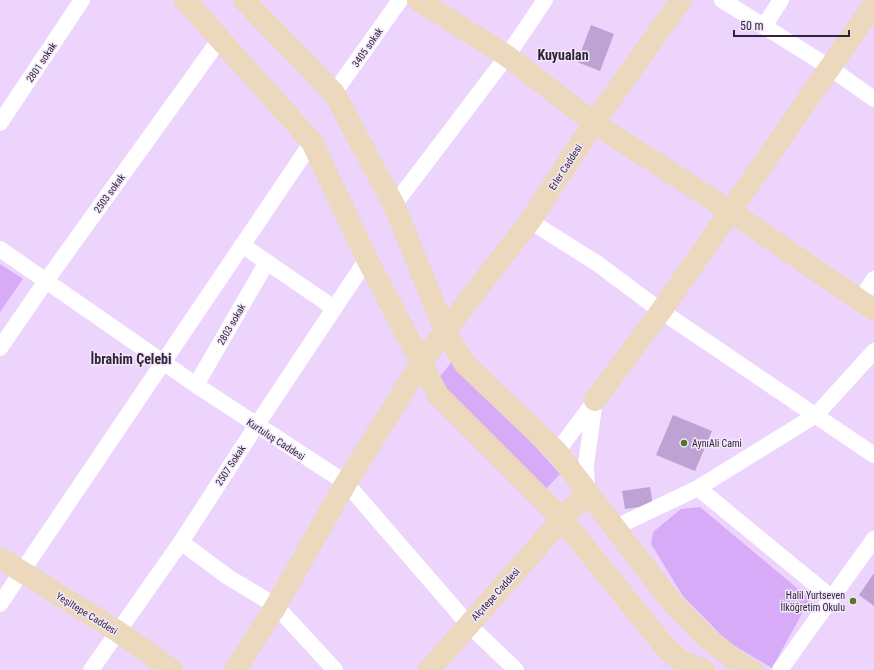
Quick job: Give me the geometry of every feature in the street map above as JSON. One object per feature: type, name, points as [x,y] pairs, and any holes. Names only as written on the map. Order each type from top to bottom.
[{"type":"main road","points":[[185,0],[312,142],[367,259],[438,395],[562,519],[679,666],[704,670]]},
{"type":"main road","points":[[418,0],[507,56],[594,123],[730,211],[867,305]]},
{"type":"main road","name":"Erler Caddesi","points":[[235,670],[276,606],[346,483],[421,363],[530,221],[594,123],[681,0]]},
{"type":"main road","points":[[250,2],[334,93],[394,204],[445,331],[465,364],[557,452],[670,600],[707,638],[744,666],[752,670]]},
{"type":"main road","points":[[595,400],[661,311],[874,4]]},
{"type":"main road","name":"Alçıtepe Caddesi","points":[[428,670],[562,519],[587,493]]},
{"type":"main road","name":"Yeşiltepe Caddesi","points":[[0,558],[117,631],[172,670]]},
{"type":"main road","points":[[679,666],[707,638]]},
{"type":"street","name":"2801 sokak","points":[[0,123],[82,0]]},
{"type":"street","name":"3405 sokak","points":[[334,93],[400,0]]},
{"type":"street","points":[[394,204],[507,56],[546,0]]},
{"type":"street","points":[[722,0],[829,67],[874,99]]},
{"type":"street","points":[[764,26],[781,0]]},
{"type":"street","name":"2503 sokak","points":[[0,348],[46,281],[220,39]]},
{"type":"street","points":[[0,604],[312,142]]},
{"type":"street","points":[[530,221],[598,264],[661,311],[874,455]]},
{"type":"street","points":[[242,245],[334,308]]},
{"type":"street","name":"Kurtuluş Caddesi","points":[[0,249],[256,426],[346,483],[468,624],[516,670]]},
{"type":"street","name":"2507 Sokak","points":[[91,670],[181,542],[367,259]]},
{"type":"street","name":"2803 sokak","points":[[196,385],[267,262]]},
{"type":"street","points":[[867,305],[874,279]]},
{"type":"street","points":[[614,528],[698,488],[816,415],[874,352]]},
{"type":"street","points":[[557,452],[595,400]]},
{"type":"street","points":[[587,493],[586,464],[595,400]]},
{"type":"street","points":[[698,488],[832,598]]},
{"type":"street","points":[[780,670],[874,539]]},
{"type":"street","points":[[181,542],[228,578],[276,606],[335,670]]},
{"type":"shaded area","points":[[0,264],[23,279],[0,312]]},
{"type":"shaded area","points":[[455,358],[560,474],[542,493],[437,380]]},
{"type":"shaded area","points":[[700,507],[810,599],[772,668],[728,642],[683,596],[651,544],[653,532],[681,509]]},
{"type":"building","points":[[591,25],[614,34],[600,71],[577,62]]},
{"type":"building","name":"AynıAli Cami","points":[[673,415],[712,431],[695,471],[656,455]]},
{"type":"building","points":[[650,487],[653,505],[625,509],[622,491]]},
{"type":"building","points":[[874,573],[874,606],[859,595]]},
{"type":"place","name":"AynıAli Cami","points":[[684,443]]},
{"type":"place","name":"Halil Yurtseven İlköğretim Okulu","points":[[853,601]]},
{"type":"district","name":"Kuyualan","points":[[563,55]]},
{"type":"district","name":"İbrahim Çelebi","points":[[131,359]]}]
